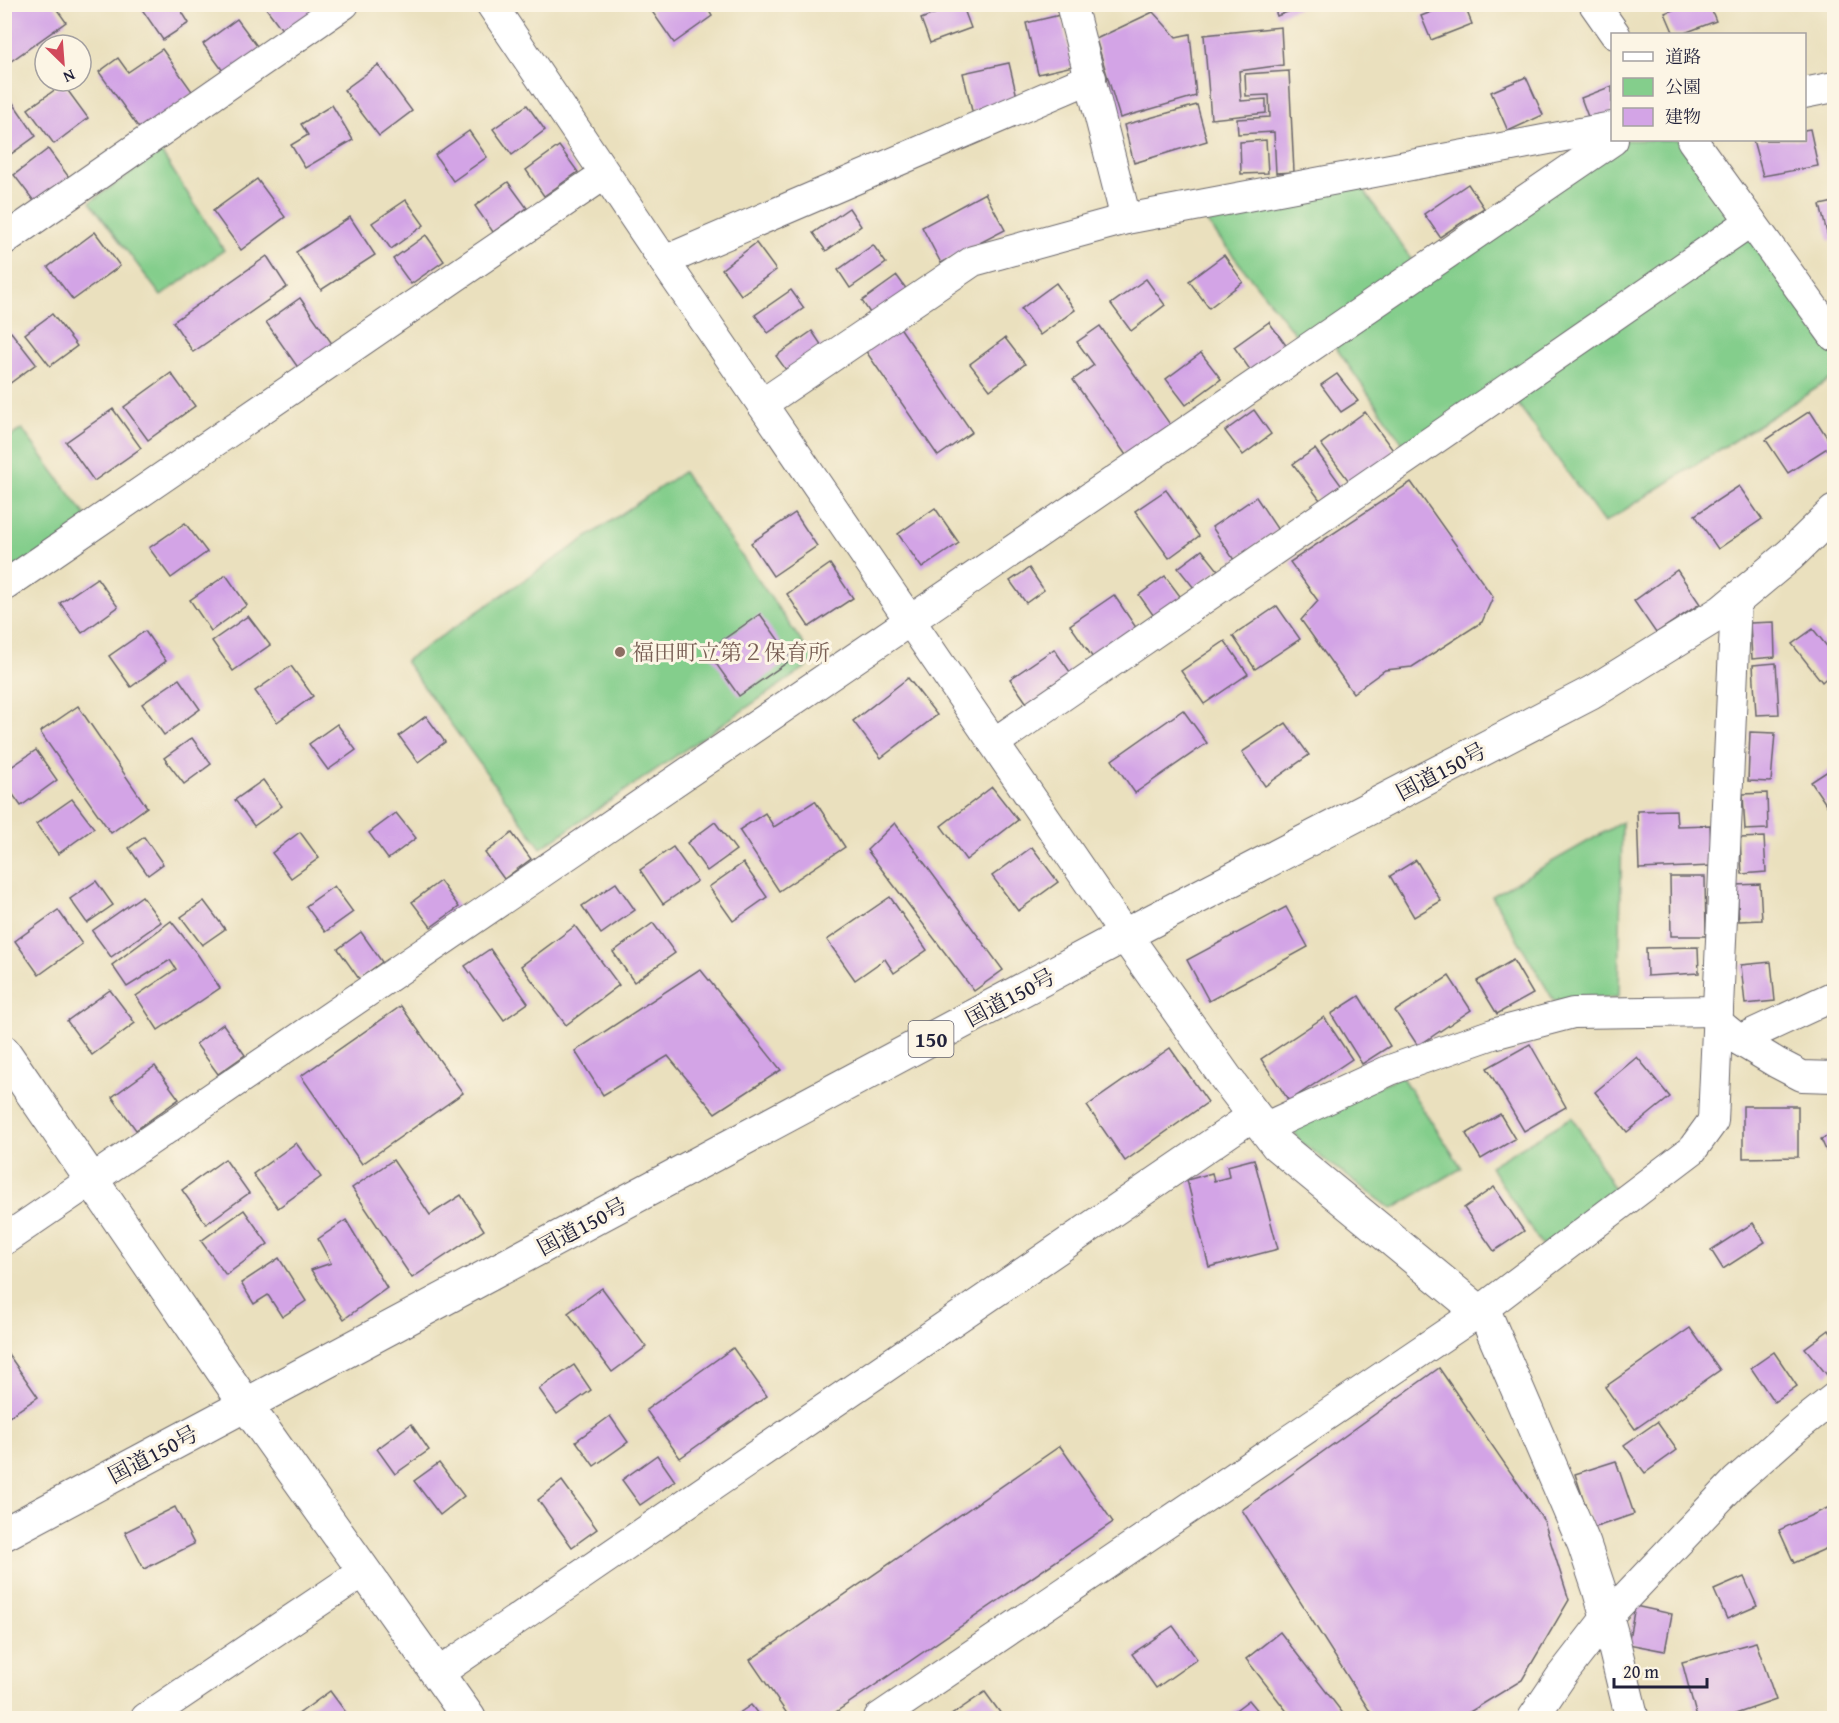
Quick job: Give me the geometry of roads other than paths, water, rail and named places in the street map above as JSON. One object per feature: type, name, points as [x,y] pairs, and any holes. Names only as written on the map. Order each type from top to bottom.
[{"type":"main road","name":"国道150号","points":[[4,1534],[1125,936],[1591,693],[1723,611],[1790,555],[1834,512]]},
{"type":"main road","points":[[1125,936],[1277,1145],[1487,1317],[1584,1544],[1607,1617],[1632,1719]]},
{"type":"main road","points":[[4,1052],[246,1404],[469,1719]]},
{"type":"street","points":[[4,240],[344,4]]},
{"type":"street","points":[[491,4],[1125,936]]},
{"type":"street","points":[[1071,4],[1126,219]]},
{"type":"street","points":[[1594,4],[1615,33]]},
{"type":"street","points":[[664,261],[1091,78]]},
{"type":"street","points":[[1806,93],[1834,87]]},
{"type":"street","points":[[762,404],[972,261],[1126,219],[1611,127]]},
{"type":"street","points":[[4,1240],[1612,141]]},
{"type":"street","points":[[1693,141],[1834,336]]},
{"type":"street","points":[[4,586],[605,174]]},
{"type":"street","points":[[994,743],[1751,221]]},
{"type":"street","points":[[879,1719],[1480,1311],[1692,1150],[1713,1120],[1725,1024],[1736,601]]},
{"type":"street","points":[[437,1674],[1259,1122],[1390,1070],[1493,1034],[1573,1013],[1725,1024],[1834,996]]},
{"type":"street","points":[[1725,1024],[1777,1063],[1802,1076],[1834,1077]]},
{"type":"street","points":[[1533,1719],[1562,1675],[1607,1617],[1736,1481],[1834,1398]]},
{"type":"street","points":[[146,1719],[364,1570]]},
{"type":"place","name":"福田町立第２保育所","points":[[620,652]]}]
